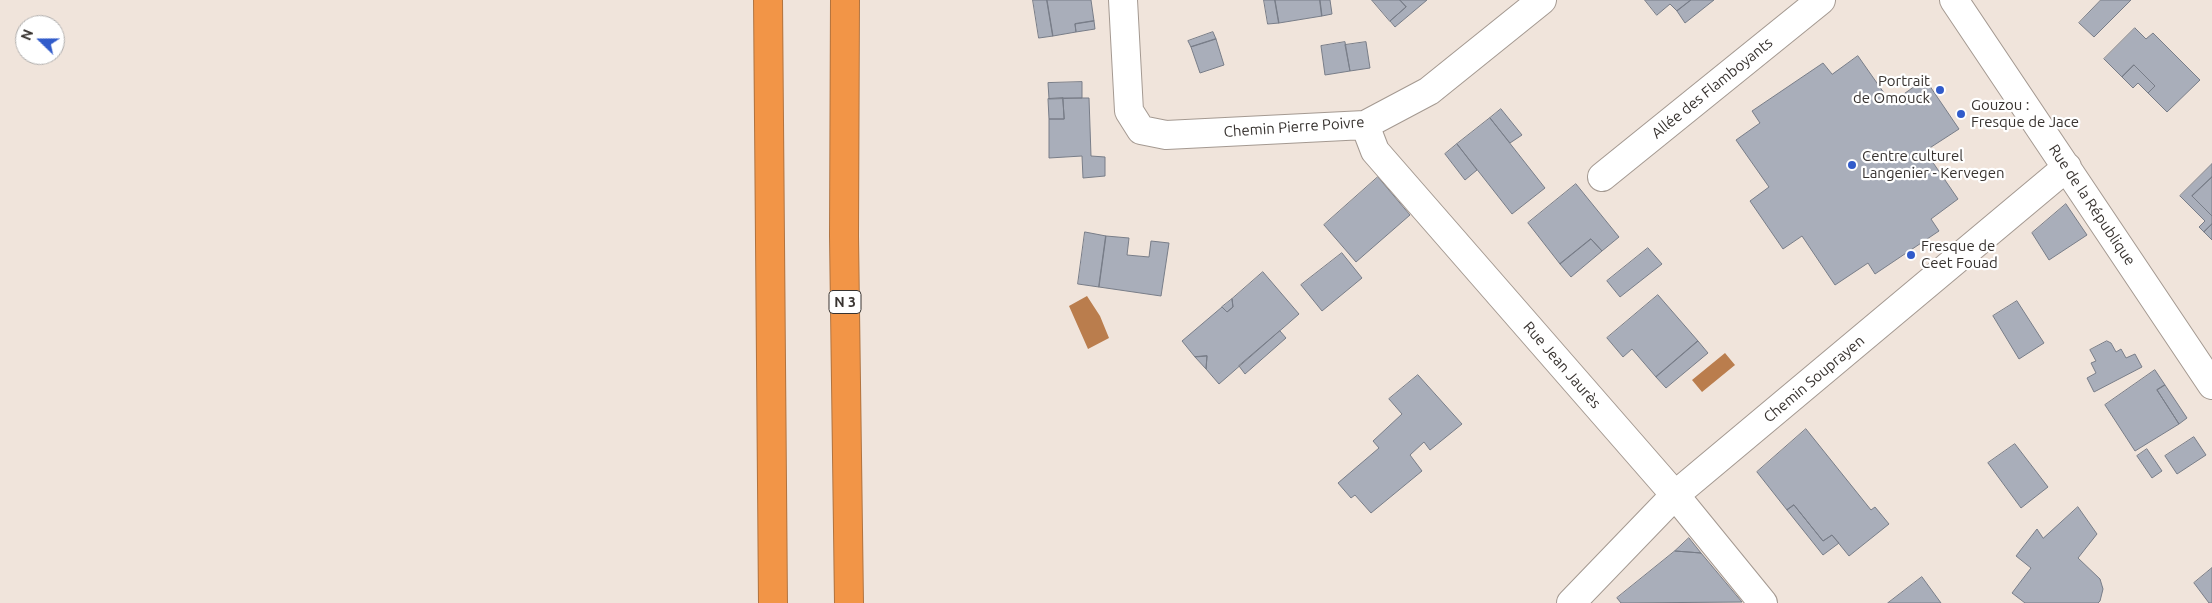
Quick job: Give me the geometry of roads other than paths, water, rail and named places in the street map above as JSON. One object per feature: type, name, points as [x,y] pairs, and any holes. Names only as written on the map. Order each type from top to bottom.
[{"type":"highway","points":[[768,0],[772,603]]},
{"type":"highway","name":"N 3","points":[[845,0],[844,236],[848,603]]},
{"type":"street","name":"Chemin Pierre Poivre","points":[[1123,0],[1129,112],[1141,130],[1166,134],[1365,126],[1429,91],[1542,0]]},
{"type":"street","name":"Allée des Flamboyants","points":[[1602,177],[1821,0]]},
{"type":"street","name":"Rue de la République","points":[[1954,0],[2212,385]]},
{"type":"street","name":"Rue Jean Jaurès","points":[[1365,126],[1375,151],[1675,495],[1764,603]]},
{"type":"street","name":"Chemin Souprayen","points":[[1571,603],[1675,495],[2067,166]]},
{"type":"place","name":"Portrait de Omouck","points":[[1940,90]]},
{"type":"place","name":"Gouzou : Fresque de Jace","points":[[1961,114]]},
{"type":"place","name":"Centre culturel Langenier - Kervegen","points":[[1852,165]]},
{"type":"place","name":"Fresque de Ceet Fouad","points":[[1911,255]]}]
